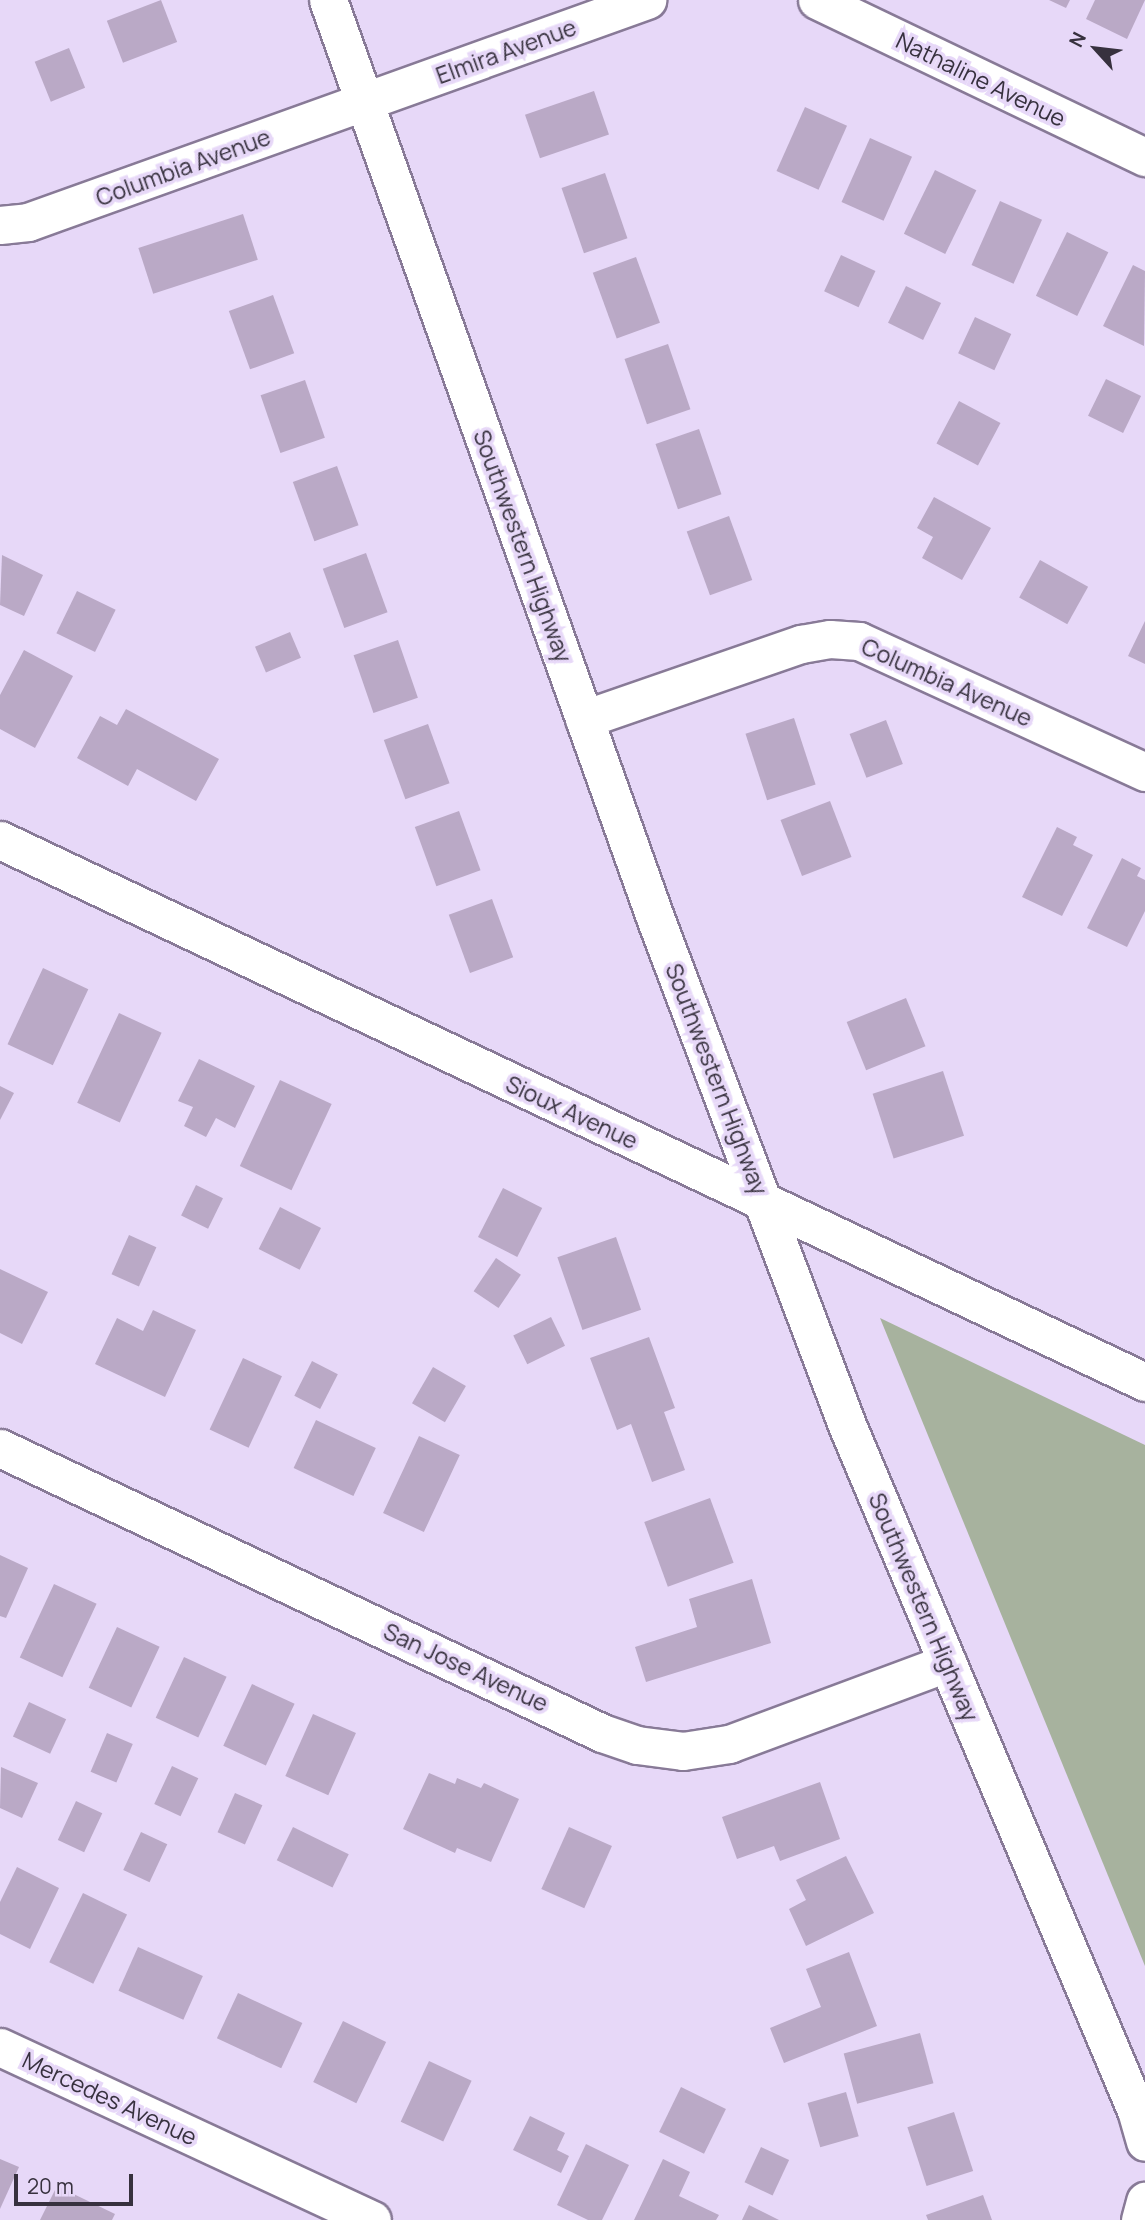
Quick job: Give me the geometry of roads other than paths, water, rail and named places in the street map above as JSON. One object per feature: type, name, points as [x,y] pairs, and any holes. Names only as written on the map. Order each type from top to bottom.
[{"type":"street","name":"Southwestern Highway","points":[[328,0],[584,719],[847,1424],[1136,2110],[1145,2142]]},
{"type":"street","name":"Elmira Avenue","points":[[364,102],[647,0]]},
{"type":"street","name":"Nathaline Avenue","points":[[817,0],[1145,158]]},
{"type":"street","name":"Columbia Avenue","points":[[0,225],[28,222],[364,102]]},
{"type":"street","name":"Columbia Avenue","points":[[584,719],[801,644],[849,640],[888,652],[1145,772]]},
{"type":"street","name":"Sioux Avenue","points":[[4,851],[764,1202],[1145,1382]]},
{"type":"street","name":"San Jose Avenue","points":[[0,1448],[601,1733],[637,1745],[683,1751],[729,1744],[947,1663]]},
{"type":"street","name":"Mercedes Avenue","points":[[0,2047],[372,2220]]},
{"type":"street","points":[[1140,2220],[1145,2201]]}]
